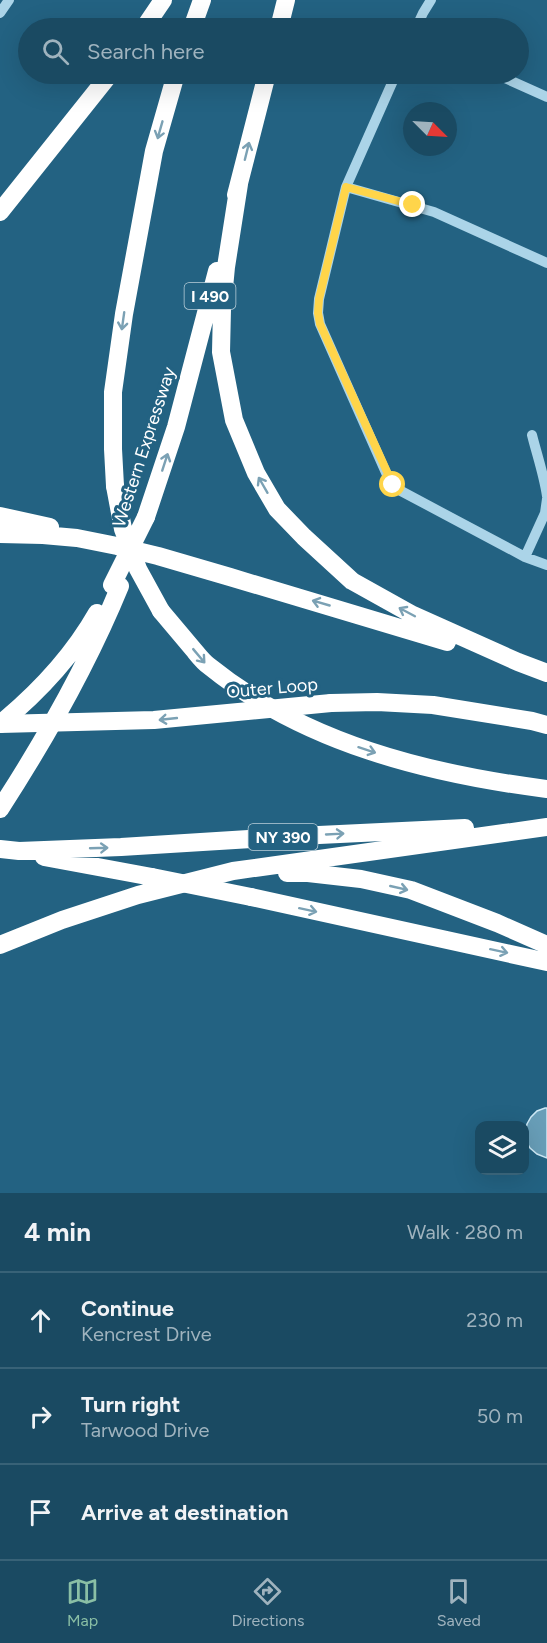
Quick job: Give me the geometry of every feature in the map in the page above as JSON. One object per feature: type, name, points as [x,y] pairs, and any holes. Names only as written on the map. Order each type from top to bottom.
[{"type":"highway","points":[[151,18],[163,0]]},
{"type":"highway","points":[[196,18],[202,0]]},
{"type":"highway","points":[[282,18],[286,0]]},
{"type":"highway","points":[[0,212],[102,84]]},
{"type":"highway","points":[[173,84],[154,151],[124,314],[113,392],[112,449],[115,486],[123,529],[138,569],[161,611],[207,665],[248,694],[288,718],[348,744],[411,764],[477,778],[547,789]]},
{"type":"highway","name":"Western Expressway","points":[[0,809],[62,707],[100,631],[116,585],[146,517],[176,427],[264,84]]},
{"type":"highway","points":[[0,206],[31,172]]},
{"type":"highway","points":[[239,184],[225,277],[221,352],[234,420],[256,473],[277,509],[352,581],[412,615],[547,673]]},
{"type":"highway","points":[[0,516],[55,528],[77,538]]},
{"type":"highway","points":[[0,534],[77,538],[158,555],[518,662]]},
{"type":"highway","points":[[0,724],[35,694],[67,658],[116,585]]},
{"type":"highway","name":"Outer Loop","points":[[0,724],[154,720],[331,703],[377,702],[433,705],[547,725]]},
{"type":"highway","points":[[0,945],[62,920],[138,895],[233,871],[547,826]]},
{"type":"highway","name":"NY 390","points":[[0,849],[19,851],[210,843],[309,835],[547,826]]},
{"type":"highway","points":[[19,851],[251,897],[547,962]]},
{"type":"highway","points":[[216,875],[308,873],[361,879],[411,890],[547,945]]},
{"type":"street","points":[[0,13],[9,0]]},
{"type":"street","points":[[421,18],[431,0]]},
{"type":"street","points":[[392,84],[346,187],[319,299],[320,324],[393,485],[525,557],[547,565]]},
{"type":"street","points":[[518,84],[547,97]]},
{"type":"street","points":[[346,187],[434,212],[547,263]]},
{"type":"street","points":[[525,557],[545,513],[547,497],[545,481],[532,435]]},
{"type":"building","points":[[547,1108],[547,1158],[537,1154],[529,1146],[529,1121],[537,1111]]},
{"type":"route","points":[[393,485],[320,324],[318,313],[319,299],[346,187],[413,205]]}]
